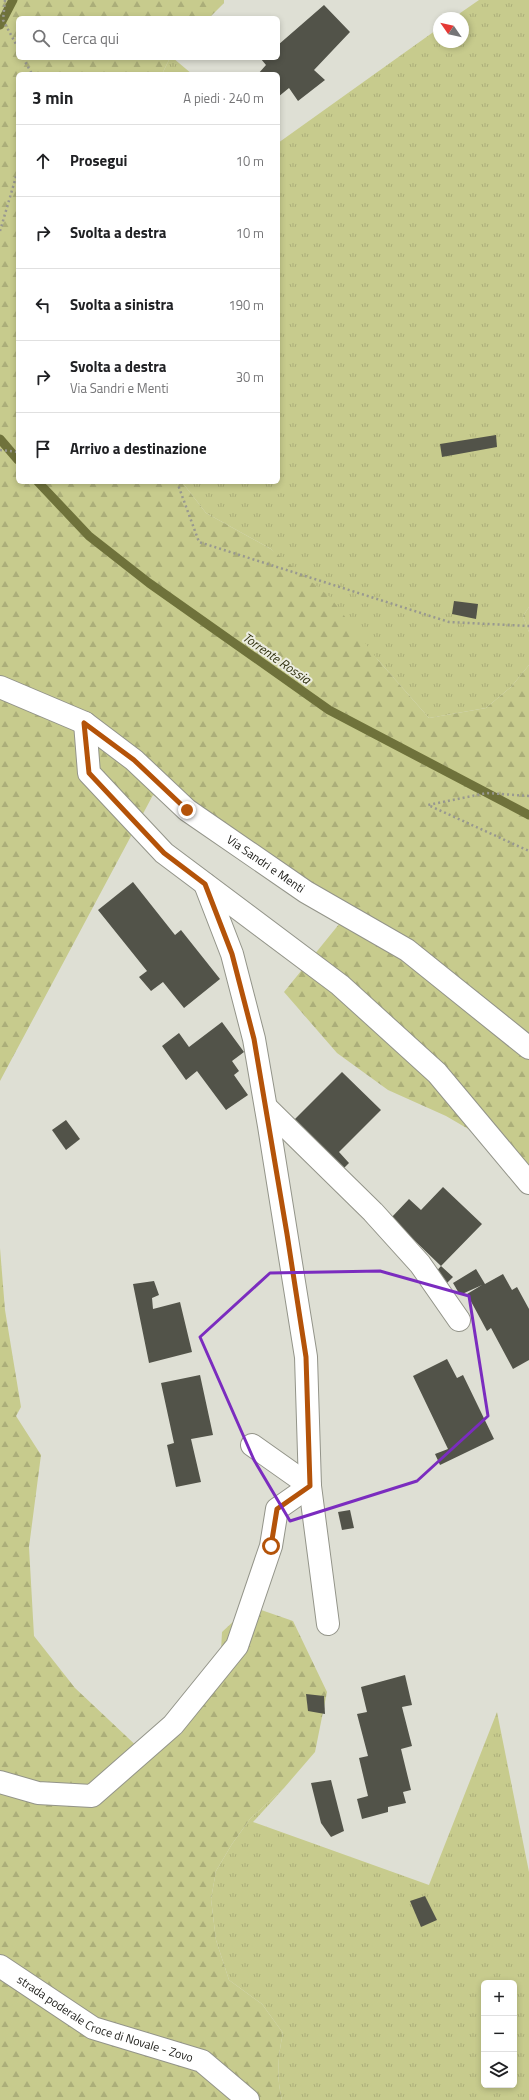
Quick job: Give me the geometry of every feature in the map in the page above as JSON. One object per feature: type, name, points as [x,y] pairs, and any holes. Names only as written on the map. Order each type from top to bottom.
[{"type":"street","name":"Via Sandri e Menti","points":[[0,687],[84,723],[134,760],[187,810],[306,892],[407,950],[529,1048]]},
{"type":"street","points":[[84,723],[89,773],[164,853],[340,985],[436,1073],[529,1183]]},
{"type":"street","points":[[205,884],[232,954],[254,1039],[266,1107],[306,1357],[310,1486],[328,1624]]},
{"type":"street","points":[[266,1107],[373,1212],[420,1264],[459,1320]]},
{"type":"street","points":[[252,1445],[310,1486]]},
{"type":"street","points":[[0,1782],[38,1793],[92,1796],[173,1725],[238,1646],[271,1546],[277,1509],[310,1486]]},
{"type":"street","name":"strada poderale Croce di Novale - Zovo","points":[[0,1966],[93,2028],[202,2061],[248,2100]]},
{"type":"path","points":[[5,0],[3,20],[16,44]]},
{"type":"path","points":[[24,60],[31,72]]},
{"type":"path","points":[[0,231],[16,177]]},
{"type":"path","points":[[0,450],[16,452]]},
{"type":"path","points":[[178,484],[199,542],[449,622],[529,626]]},
{"type":"path","points":[[529,796],[487,793],[428,805],[529,851]]},
{"type":"highlighted area","points":[[380,1271],[469,1296],[488,1416],[417,1481],[290,1521],[254,1460],[200,1337],[270,1273]]},
{"type":"green space","points":[[0,0],[224,0],[224,3],[211,16],[16,16],[16,60],[169,60],[163,72],[16,72],[16,484],[184,484],[206,513],[271,549],[330,597],[378,660],[429,718],[486,708],[511,687],[529,665],[529,1167],[501,1148],[446,1116],[388,1090],[337,1053],[284,992],[344,918],[243,855],[153,795],[0,1081]]},
{"type":"green space","points":[[479,0],[529,0],[529,607],[523,616],[529,632],[529,665],[511,687],[486,708],[429,718],[378,660],[271,549],[206,513],[184,484],[280,484],[280,142],[433,32],[433,48],[469,48],[469,12],[462,12]]},
{"type":"green space","points":[[169,60],[175,60],[190,72],[163,72]]},
{"type":"green space","points":[[529,607],[529,632],[523,616]]},
{"type":"green space","points":[[0,1248],[5,1310],[21,1407],[16,1416],[41,1455],[29,1547],[34,1636],[75,1688],[144,1753],[181,1734],[220,1669],[222,1632],[250,1606],[293,1621],[327,1692],[315,1752],[284,1788],[250,1819],[232,1844],[216,1871],[211,1899],[216,1940],[229,1980],[262,2004],[283,2033],[278,2066],[282,2100],[0,2100]]},
{"type":"green space","points":[[497,1712],[529,1872],[529,2100],[282,2100],[278,2066],[283,2033],[262,2004],[229,1980],[216,1940],[211,1899],[216,1871],[232,1844],[250,1819],[284,1788],[253,1822],[429,1885]]},
{"type":"building","points":[[324,5],[350,32],[314,70],[325,80],[298,101],[289,88],[280,95],[280,72],[260,72],[266,65],[262,60],[280,60],[280,43]]},
{"type":"building","points":[[496,435],[497,447],[442,457],[440,444]]},
{"type":"building","points":[[454,601],[478,604],[476,619],[452,614]]},
{"type":"building","points":[[133,882],[175,935],[181,930],[220,979],[184,1008],[163,982],[151,991],[139,977],[147,971],[98,910]]},
{"type":"building","points":[[222,1022],[244,1052],[232,1061],[239,1071],[234,1075],[248,1095],[226,1110],[197,1071],[186,1080],[162,1046],[179,1033],[189,1047]]},
{"type":"building","points":[[342,1072],[381,1110],[339,1152],[349,1163],[333,1179],[287,1127]]},
{"type":"building","points":[[66,1120],[80,1139],[66,1150],[52,1130]]},
{"type":"building","points":[[443,1187],[482,1224],[441,1266],[391,1218],[409,1199],[421,1210]]},
{"type":"building","points":[[441,1266],[453,1277],[434,1296],[425,1284]]},
{"type":"building","points":[[476,1269],[485,1284],[503,1274],[512,1290],[517,1287],[529,1309],[529,1360],[513,1369],[491,1328],[487,1331],[467,1294],[482,1285],[460,1295],[453,1283]]},
{"type":"building","points":[[154,1281],[159,1295],[152,1298],[153,1309],[180,1302],[192,1352],[149,1363],[133,1284]]},
{"type":"building","points":[[447,1359],[457,1378],[463,1375],[494,1439],[440,1465],[435,1454],[448,1449],[413,1376]]},
{"type":"building","points":[[200,1375],[213,1435],[191,1439],[201,1482],[176,1487],[167,1445],[174,1443],[161,1383]]},
{"type":"building","points":[[350,1510],[354,1528],[342,1530],[338,1512]]},
{"type":"building","points":[[405,1675],[412,1705],[402,1707],[412,1746],[401,1749],[411,1790],[403,1792],[406,1803],[388,1807],[388,1812],[362,1819],[357,1799],[368,1796],[359,1758],[368,1756],[357,1714],[367,1712],[361,1687]]},
{"type":"building","points":[[306,1694],[324,1696],[325,1714],[308,1711]]},
{"type":"building","points":[[331,1780],[344,1831],[331,1837],[321,1823],[311,1783]]},
{"type":"building","points":[[425,1896],[437,1920],[421,1927],[410,1901]]},
{"type":"waterway","name":"Torrente Rossia","points":[[0,25],[13,0]]},
{"type":"waterway","name":"Torrente Rossia","points":[[0,439],[16,458]]},
{"type":"waterway","name":"Torrente Rossia","points":[[40,484],[89,536],[149,583],[329,710],[529,815]]},
{"type":"route","points":[[187,810],[134,760],[84,723],[89,773],[164,853],[205,884],[232,954],[254,1039],[270,1126],[306,1357],[310,1486],[277,1509],[271,1546]]}]
